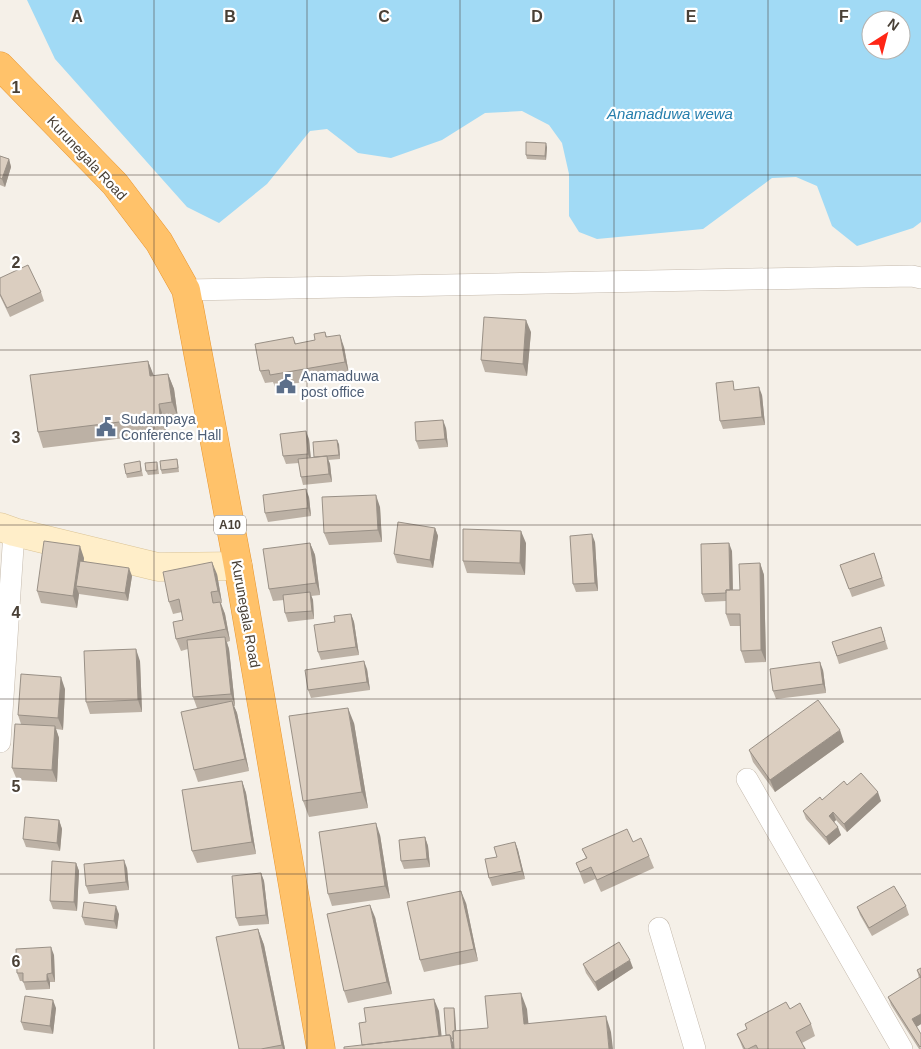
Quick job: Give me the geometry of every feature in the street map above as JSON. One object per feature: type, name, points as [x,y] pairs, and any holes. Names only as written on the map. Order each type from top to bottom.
[{"type":"highway","name":"Kurunegala Road","points":[[0,66],[115,184],[159,242],[186,290],[238,566],[321,1049]]},
{"type":"street","points":[[186,290],[902,276],[921,278]]},
{"type":"street","points":[[0,742],[7,529],[158,567],[238,566]]},
{"type":"street","points":[[748,779],[902,1049]]},
{"type":"street","points":[[660,928],[695,1049]]},
{"type":"water","name":"Anamaduwa wewa","points":[[27,0],[921,0],[921,222],[913,228],[857,246],[832,226],[817,186],[796,177],[772,178],[703,229],[597,239],[579,232],[569,216],[569,174],[562,143],[549,125],[522,111],[485,113],[442,140],[391,158],[358,153],[327,129],[310,131],[267,184],[219,223],[187,207],[55,59]]},
{"type":"building","points":[[526,142],[546,143],[545,156],[526,155]]},
{"type":"building","points":[[0,156],[9,159],[2,179],[0,178]]},
{"type":"building","points":[[28,265],[41,292],[7,308],[0,294],[0,278]]},
{"type":"building","points":[[484,317],[526,320],[523,364],[481,360]]},
{"type":"building","points":[[325,332],[326,337],[340,335],[345,362],[270,375],[269,370],[260,371],[255,344],[293,337],[295,344],[315,340],[314,334]]},
{"type":"building","points":[[148,361],[150,376],[168,374],[172,402],[159,404],[160,417],[38,432],[30,375]]},
{"type":"building","points":[[733,381],[734,390],[759,387],[762,417],[720,421],[716,383]]},
{"type":"building","points":[[443,420],[445,439],[416,441],[415,422]]},
{"type":"building","points":[[306,431],[308,454],[283,456],[280,434]]},
{"type":"building","points":[[337,440],[339,455],[314,457],[313,442]]},
{"type":"building","points":[[327,456],[329,474],[301,477],[298,459]]},
{"type":"building","points":[[177,459],[178,468],[161,470],[160,461]]},
{"type":"building","points":[[140,461],[141,471],[126,474],[124,464]]},
{"type":"building","points":[[157,462],[157,470],[146,471],[145,463]]},
{"type":"building","points":[[306,489],[308,508],[265,513],[263,495]]},
{"type":"building","points":[[376,495],[378,530],[324,533],[322,497]]},
{"type":"building","points":[[398,522],[435,528],[430,560],[394,554]]},
{"type":"building","points":[[463,529],[521,531],[520,563],[463,561]]},
{"type":"building","points":[[592,534],[595,583],[573,584],[570,536]]},
{"type":"building","points":[[44,541],[80,546],[73,596],[37,591]]},
{"type":"building","points":[[310,543],[316,583],[269,589],[263,549]]},
{"type":"building","points":[[729,543],[730,590],[726,590],[726,593],[702,594],[701,544]]},
{"type":"building","points":[[874,553],[882,578],[849,589],[840,565]]},
{"type":"building","points":[[80,561],[129,568],[125,593],[76,586]]},
{"type":"building","points":[[212,562],[218,591],[211,592],[213,603],[220,602],[226,629],[176,639],[173,622],[183,620],[179,599],[169,602],[163,572]]},
{"type":"building","points":[[760,563],[761,650],[741,651],[740,614],[726,614],[726,590],[740,590],[739,564]]},
{"type":"building","points":[[310,592],[312,611],[285,613],[283,595]]},
{"type":"building","points":[[351,614],[356,647],[318,652],[314,625],[335,622],[334,616]]},
{"type":"building","points":[[881,627],[885,641],[837,656],[832,642]]},
{"type":"building","points":[[225,637],[231,694],[193,697],[187,640]]},
{"type":"building","points":[[136,649],[138,700],[86,702],[84,651]]},
{"type":"building","points":[[364,661],[367,682],[308,690],[305,670]]},
{"type":"building","points":[[820,662],[823,684],[773,691],[770,669]]},
{"type":"building","points":[[21,674],[61,677],[58,718],[18,715]]},
{"type":"building","points":[[818,700],[840,730],[770,780],[749,750]]},
{"type":"building","points":[[232,701],[245,759],[194,770],[181,712]]},
{"type":"building","points":[[348,708],[362,792],[303,801],[289,716]]},
{"type":"building","points":[[15,724],[55,726],[52,770],[12,768]]},
{"type":"building","points":[[861,773],[878,792],[844,824],[833,812],[829,816],[838,827],[826,837],[803,811],[820,797],[822,800],[844,781],[847,785]]},
{"type":"building","points":[[242,781],[252,842],[192,851],[182,790]]},
{"type":"building","points":[[25,817],[59,820],[57,843],[23,839]]},
{"type":"building","points":[[376,823],[385,886],[328,894],[319,832]]},
{"type":"building","points":[[627,829],[633,842],[641,838],[649,856],[597,880],[591,867],[580,872],[576,863],[587,858],[582,849]]},
{"type":"building","points":[[425,837],[427,859],[401,861],[399,840]]},
{"type":"building","points":[[515,842],[522,871],[489,878],[485,859],[497,857],[494,847]]},
{"type":"building","points":[[124,860],[126,882],[86,886],[84,864]]},
{"type":"building","points":[[52,861],[76,863],[74,902],[50,901]]},
{"type":"building","points":[[261,873],[266,915],[236,918],[232,876]]},
{"type":"building","points":[[894,886],[906,906],[869,928],[857,907]]},
{"type":"building","points":[[461,891],[474,949],[420,960],[407,902]]},
{"type":"building","points":[[84,902],[116,906],[114,921],[82,917]]},
{"type":"building","points":[[370,905],[387,982],[344,991],[327,914]]},
{"type":"building","points":[[258,929],[282,1045],[261,1049],[239,1049],[216,937]]},
{"type":"building","points":[[619,942],[630,960],[595,982],[583,964]]},
{"type":"building","points":[[51,947],[52,973],[47,974],[47,981],[23,982],[23,973],[17,973],[16,949]]},
{"type":"building","points":[[921,968],[921,977],[917,970]]},
{"type":"building","points":[[920,977],[921,1014],[912,1019],[921,1034],[920,1047],[888,997]]},
{"type":"building","points":[[521,993],[524,1024],[606,1016],[609,1049],[454,1049],[453,1031],[488,1028],[485,996]]},
{"type":"building","points":[[25,996],[53,1000],[50,1026],[21,1022]]},
{"type":"building","points":[[434,999],[439,1036],[362,1045],[359,1023],[366,1022],[364,1008]]},
{"type":"building","points":[[786,1002],[790,1009],[800,1003],[811,1024],[796,1032],[805,1049],[758,1049],[756,1045],[745,1049],[737,1034],[747,1029],[745,1024]]},
{"type":"building","points":[[444,1008],[454,1008],[455,1031],[453,1031],[453,1039],[450,1035],[446,1035]]},
{"type":"building","points":[[450,1035],[452,1049],[344,1049],[344,1047]]},
{"type":"place","name":"Anamaduwa post office","points":[[286,384]]},
{"type":"place","name":"Sudampaya Conference Hall","points":[[106,427]]}]
